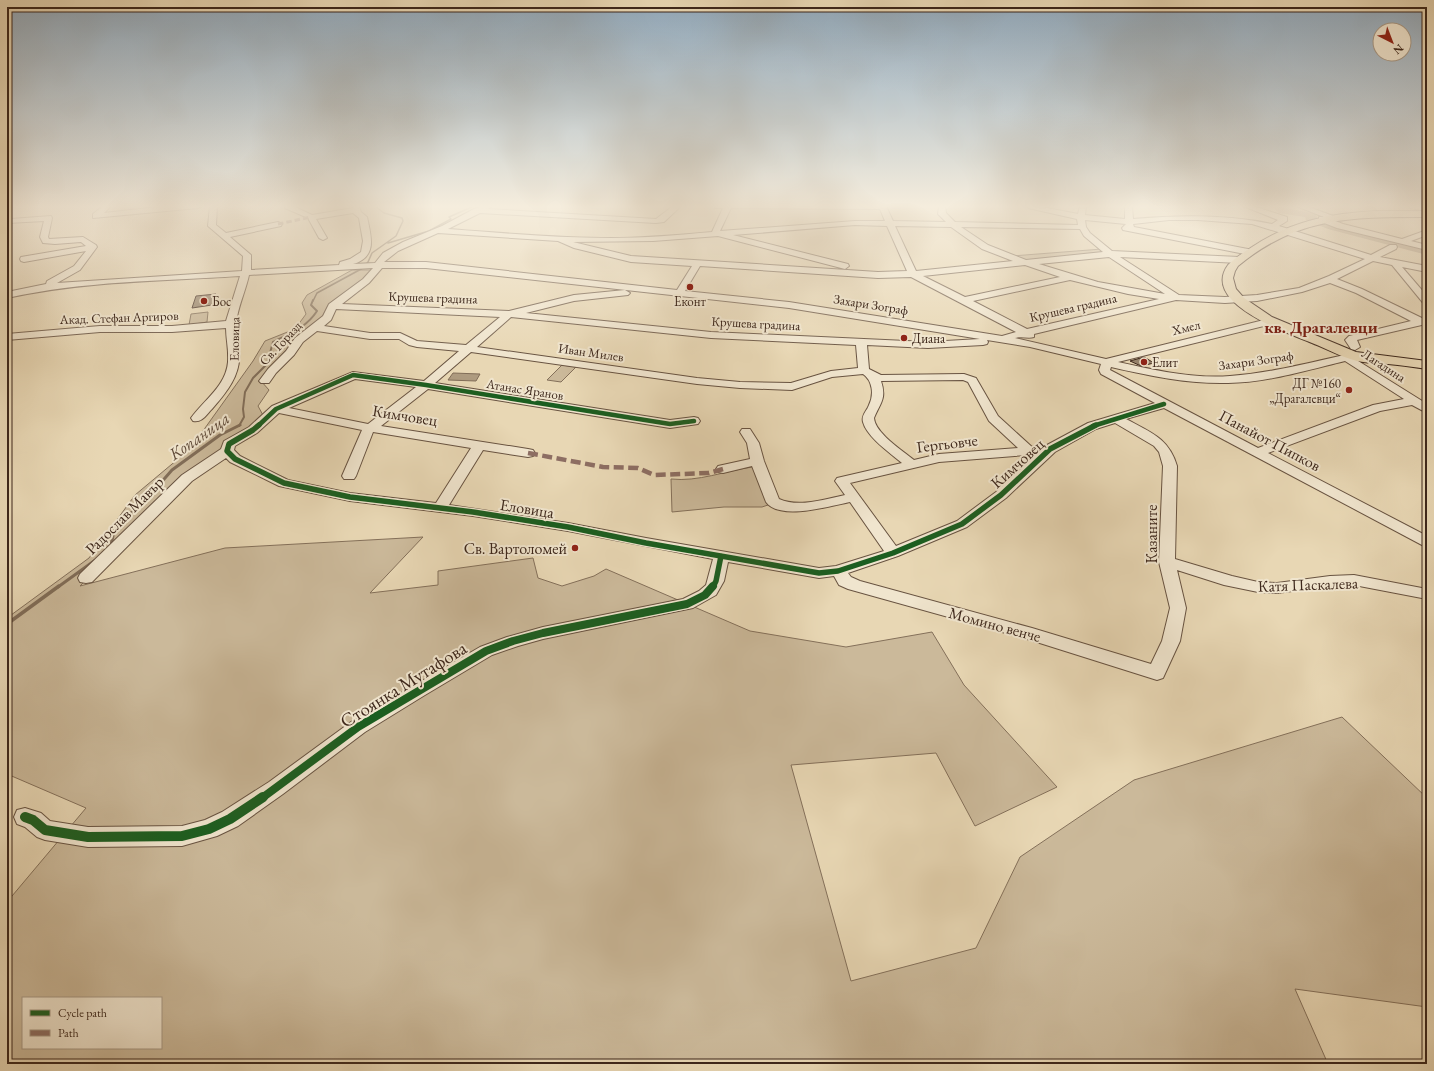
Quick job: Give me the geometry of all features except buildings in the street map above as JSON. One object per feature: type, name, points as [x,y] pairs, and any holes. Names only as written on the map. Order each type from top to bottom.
[{"type":"main road","points":[[1245,256],[1230,269],[1227,278],[1237,299],[1272,321],[1349,352],[1427,364]]},
{"type":"street","points":[[24,259],[41,256]]},
{"type":"street","points":[[44,287],[77,268],[86,256]]},
{"type":"street","name":"Еловица","points":[[196,418],[222,389],[232,371],[234,362],[232,318],[248,266],[247,256]]},
{"type":"street","points":[[7,295],[44,287],[78,283],[329,268],[331,266],[352,262],[362,256]]},
{"type":"street","name":"Св. Горазд","points":[[265,381],[272,371],[290,353],[298,340],[327,318],[330,314],[332,306],[366,281],[378,268],[375,266],[385,256]]},
{"type":"street","points":[[618,256],[631,259],[697,264],[878,275],[913,274],[1093,256]]},
{"type":"street","points":[[802,256],[878,275]]},
{"type":"street","points":[[905,256],[913,274],[1065,353]]},
{"type":"street","points":[[1007,256],[1068,277],[1149,294],[1177,298],[1237,299],[1261,298],[1290,293],[1328,279],[1375,256]]},
{"type":"street","points":[[1115,256],[1177,298]]},
{"type":"street","points":[[1154,256],[1239,260]]},
{"type":"street","points":[[1365,256],[1427,270]]},
{"type":"street","points":[[349,476],[370,428],[426,385],[509,314],[574,298],[608,294],[677,291],[697,264]]},
{"type":"street","points":[[1396,264],[1427,302]]},
{"type":"street","name":"Захари Зограф","points":[[329,268],[357,266],[442,266],[789,304],[1030,344],[1165,376],[1199,379],[1229,380],[1274,374],[1349,352]]},
{"type":"street","points":[[965,300],[1068,277]]},
{"type":"street","points":[[1328,279],[1359,291],[1423,322]]},
{"type":"street","name":"Крушева градина","points":[[332,306],[509,314],[712,335],[944,345],[1000,339],[1177,298]]},
{"type":"street","name":"Хмел","points":[[1107,363],[1121,357],[1272,321]]},
{"type":"street","points":[[1349,352],[1350,340],[1353,338],[1423,322]]},
{"type":"street","name":"Акад. Стефан Аргиров","points":[[7,337],[100,329],[172,329],[232,324]]},
{"type":"street","name":"Иван Милев","points":[[314,327],[370,336],[400,336],[404,337],[410,343],[469,349],[697,381],[783,388],[792,387],[831,374],[868,373],[881,378],[964,377],[972,380],[993,418],[1030,452]]},
{"type":"street","points":[[861,342],[868,373],[876,381],[877,396],[875,406],[868,420],[871,428],[912,464]]},
{"type":"street","name":"Лагадина","points":[[1349,352],[1414,401],[1427,409]]},
{"type":"street","name":"Панайот Пипков","points":[[1107,363],[1104,369],[1109,375],[1427,542]]},
{"type":"street","name":"Атанас Яранов","points":[[276,409],[326,388],[353,374],[670,424],[694,421]]},
{"type":"street","points":[[1258,452],[1377,408],[1414,401]]},
{"type":"street","name":"Кимчовец","points":[[838,571],[893,553],[955,527],[978,513],[1001,495],[1050,449],[1092,426],[1164,404]]},
{"type":"street","name":"Кимчовец","points":[[276,409],[370,428],[528,453]]},
{"type":"street","name":"Радослав Мавър","points":[[86,578],[187,478],[254,430],[276,409]]},
{"type":"street","name":"Казаните","points":[[1115,418],[1162,447],[1170,466],[1167,562],[1178,608],[1171,641],[1157,672]]},
{"type":"street","points":[[746,432],[753,443],[757,462],[773,502],[779,506],[792,508],[853,497],[893,553]]},
{"type":"street","points":[[440,508],[479,445]]},
{"type":"street","name":"Еловица","points":[[228,448],[235,458],[284,483],[350,497],[440,508],[568,527],[646,543],[819,573],[838,571]]},
{"type":"street","name":"Гергьовче","points":[[853,497],[842,481],[939,458],[1030,452],[1050,449]]},
{"type":"street","points":[[723,469],[757,462]]},
{"type":"street","name":"Стоянка Мутафова","points":[[25,817],[33,820],[45,830],[88,837],[182,836],[209,829],[230,819],[276,788],[358,727],[486,651],[513,641],[542,633],[688,604],[705,596],[711,592],[715,584],[721,556]]},
{"type":"street","name":"Катя Паскалева","points":[[1167,562],[1230,581],[1258,587],[1278,588],[1330,581],[1354,580],[1427,594]]},
{"type":"street","name":"Момино венче","points":[[838,571],[845,581],[854,585],[1032,634],[1157,672]]},
{"type":"shaded area","points":[[1012,256],[1078,256],[1027,261]]},
{"type":"shaded area","points":[[352,270],[375,270],[325,318],[295,339],[261,381],[269,390],[258,406],[264,417],[223,447],[80,586],[225,548],[423,537],[370,593],[438,585],[438,571],[533,558],[538,578],[562,586],[594,576],[606,569],[750,631],[846,647],[932,632],[964,685],[1057,787],[975,826],[936,753],[791,765],[851,981],[976,948],[1020,857],[1134,780],[1342,717],[1427,798],[1427,1007],[1295,989],[1328,1064],[7,1064],[7,902],[86,808],[7,774],[7,618],[89,558],[135,495],[190,449],[253,361],[265,341],[295,329],[306,314],[302,303],[307,295]]},
{"type":"shaded area","points":[[208,312],[207,322],[189,325],[191,314]]},
{"type":"shaded area","points":[[562,365],[576,367],[561,382],[547,380]]},
{"type":"shaded area","points":[[453,373],[480,374],[476,381],[448,380]]},
{"type":"shaded area","points":[[752,467],[757,469],[768,505],[762,507],[724,507],[672,512],[671,479],[681,480],[701,478]]},
{"type":"waterway","name":"Копаница","points":[[313,301],[317,293],[363,268],[371,256]]},
{"type":"waterway","name":"Копаница","points":[[239,425],[244,417],[243,409],[245,392],[253,378],[267,364],[273,342],[297,330],[313,317],[317,311],[311,305],[313,300]]},
{"type":"waterway","name":"Копаница","points":[[111,545],[115,527],[145,501],[172,470],[220,435],[239,425]]},
{"type":"waterway","name":"Копаница","points":[[58,587],[94,561]]},
{"type":"waterway","name":"Копаница","points":[[7,624],[59,586]]},
{"type":"marked path","points":[[528,453],[603,467],[638,468],[654,475],[709,473],[723,469]]},
{"type":"cycle path","points":[[694,421],[670,424],[426,385],[353,375],[276,409],[253,430],[229,444],[227,451],[235,459],[284,483],[350,497],[473,512],[568,527],[646,543],[819,573],[838,571],[893,553],[962,524],[1001,495],[1050,449],[1092,426],[1164,404]]},
{"type":"cycle path","points":[[25,817],[33,820],[45,830],[88,837],[182,836],[209,829],[230,819],[276,788],[358,727],[486,651],[513,641],[543,633],[687,604],[705,595],[710,591],[716,581],[721,556]]},
{"type":"place","name":"Еконт","points":[[690,287]]},
{"type":"place","name":"Бос","points":[[204,301]]},
{"type":"place","name":"Диана","points":[[904,338]]},
{"type":"place","name":"Елит","points":[[1144,362]]},
{"type":"place","name":"ДГ №160 „Драгалевци“","points":[[1349,390]]},
{"type":"place","name":"Св. Вартоломей","points":[[575,548]]},
{"type":"district","name":"кв. Драгалевци","points":[[1321,327]]}]
